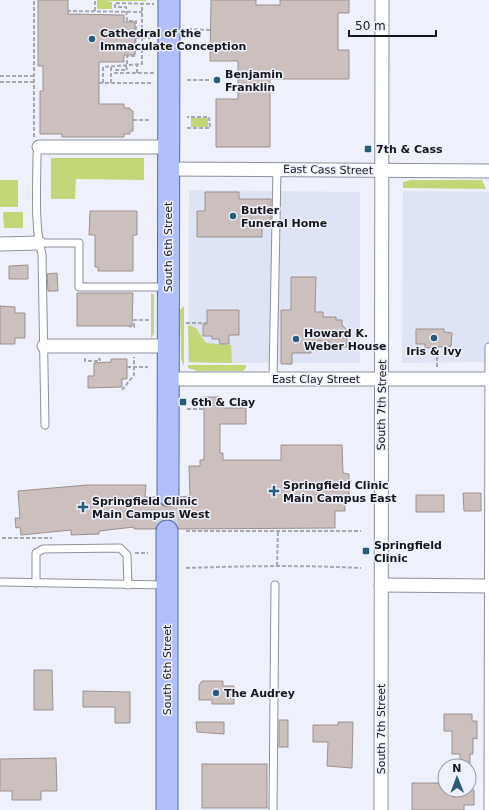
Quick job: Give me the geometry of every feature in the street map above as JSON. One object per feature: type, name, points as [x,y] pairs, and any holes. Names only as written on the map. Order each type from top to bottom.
[{"type":"main road","name":"South 6th Street","points":[[162,2],[168,147],[168,495]]},
{"type":"main road","name":"South 6th Street","points":[[167,810],[167,585],[176,531]]},
{"type":"street","name":"South 7th Street","points":[[380,810],[382,0]]},
{"type":"street","points":[[36,143],[168,147]]},
{"type":"street","name":"East Cass Street","points":[[168,169],[489,171]]},
{"type":"street","points":[[0,244],[39,243]]},
{"type":"street","points":[[44,346],[168,346]]},
{"type":"street","name":"East Clay Street","points":[[168,379],[489,379]]},
{"type":"street","points":[[381,585],[489,586]]},
{"type":"lane","points":[[36,143],[39,243],[42,254],[45,425]]},
{"type":"lane","points":[[273,379],[277,169]]},
{"type":"lane","points":[[39,243],[79,243],[79,287],[168,287]]},
{"type":"lane","points":[[488,810],[489,347]]},
{"type":"lane","points":[[36,583],[36,553],[43,549],[120,548],[127,555],[128,585]]},
{"type":"lane","points":[[0,582],[167,585]]},
{"type":"lane","points":[[273,810],[275,585]]},
{"type":"path","points":[[34,0],[36,143]]},
{"type":"path","points":[[95,0],[95,11]]},
{"type":"path","points":[[155,74],[115,73],[115,70],[126,70],[127,56],[135,56],[136,21],[127,20],[126,7],[115,7],[115,4],[162,2]]},
{"type":"path","points":[[103,83],[103,67],[142,64],[142,4]]},
{"type":"path","points":[[67,11],[142,12]]},
{"type":"path","points":[[188,29],[210,30]]},
{"type":"path","points":[[135,38],[150,38]]},
{"type":"path","points":[[137,64],[137,73]]},
{"type":"path","points":[[111,66],[111,83]]},
{"type":"path","points":[[0,76],[34,76]]},
{"type":"path","points":[[187,80],[211,80]]},
{"type":"path","points":[[0,82],[34,82]]},
{"type":"path","points":[[99,83],[150,83]]},
{"type":"path","points":[[187,117],[209,117],[210,128],[187,128]]},
{"type":"path","points":[[133,120],[150,120]]},
{"type":"path","points":[[128,326],[134,327],[134,320],[149,320]]},
{"type":"path","points":[[186,323],[207,323]]},
{"type":"path","points":[[437,351],[437,368]]},
{"type":"path","points":[[122,390],[134,375],[134,354]]},
{"type":"path","points":[[127,368],[148,367]]},
{"type":"path","points":[[187,409],[204,409]]},
{"type":"path","points":[[176,531],[361,531]]},
{"type":"path","points":[[277,566],[278,531]]},
{"type":"path","points":[[134,553],[148,553]]},
{"type":"path","points":[[186,568],[217,566],[333,566],[361,568]]},
{"type":"shaded area","points":[[189,190],[360,192],[360,363],[188,363]]},
{"type":"shaded area","points":[[403,191],[489,192],[489,362],[402,363]]},
{"type":"green space","points":[[97,0],[146,1],[106,1],[112,2],[112,9],[97,9]]},
{"type":"green space","points":[[191,118],[208,118],[208,127],[191,127]]},
{"type":"green space","points":[[51,158],[144,158],[144,180],[76,179],[75,199],[51,199]]},
{"type":"green space","points":[[0,180],[18,180],[18,207],[0,207]]},
{"type":"green space","points":[[411,180],[482,180],[486,189],[403,188],[403,182]]},
{"type":"green space","points":[[3,212],[23,212],[23,228],[4,228]]},
{"type":"green space","points":[[151,293],[154,295],[154,334],[151,338]]},
{"type":"green space","points":[[184,306],[184,366],[181,359],[180,310]]},
{"type":"green space","points":[[188,325],[196,328],[206,343],[231,345],[232,363],[189,362]]},
{"type":"green space","points":[[188,365],[246,365],[246,368],[243,371],[197,371],[188,368]]},
{"type":"building","points":[[38,0],[68,0],[68,14],[124,15],[124,22],[135,22],[135,55],[124,55],[124,62],[99,62],[99,104],[124,104],[124,108],[130,108],[130,110],[133,111],[133,131],[130,131],[130,134],[124,134],[124,137],[62,137],[62,134],[40,134],[40,91],[43,91],[43,66],[38,66]]},
{"type":"building","points":[[211,0],[256,0],[256,5],[280,5],[280,0],[349,0],[349,13],[338,13],[338,50],[349,50],[349,79],[270,79],[270,147],[216,147],[216,99],[238,99],[238,61],[210,61]]},
{"type":"building","points":[[205,192],[239,192],[239,199],[271,199],[271,224],[262,224],[262,237],[197,237],[197,211],[205,211]]},
{"type":"building","points":[[90,211],[137,211],[137,235],[133,235],[133,271],[98,271],[98,267],[95,267],[95,235],[89,235]]},
{"type":"building","points":[[28,265],[28,279],[9,279],[9,266]]},
{"type":"building","points":[[57,273],[58,291],[48,291],[47,274]]},
{"type":"building","name":"Howard K. Weber House","points":[[291,277],[316,277],[315,312],[323,312],[323,317],[336,317],[336,320],[342,320],[342,325],[347,330],[347,347],[329,347],[329,341],[311,341],[311,353],[292,353],[292,364],[281,364],[281,310],[291,310]]},
{"type":"building","points":[[77,293],[133,293],[132,326],[77,326]]},
{"type":"building","points":[[0,306],[15,307],[15,313],[25,313],[25,338],[15,338],[15,344],[0,344]]},
{"type":"building","points":[[207,310],[239,310],[239,335],[229,335],[229,344],[220,344],[219,339],[212,339],[212,336],[203,336],[203,324],[207,324]]},
{"type":"building","points":[[416,329],[444,329],[444,332],[452,333],[451,346],[425,348],[425,344],[416,344]]},
{"type":"building","points":[[111,359],[127,359],[127,379],[122,379],[122,387],[88,388],[88,376],[94,376],[94,363],[111,362]]},
{"type":"building","points":[[204,397],[220,397],[220,406],[223,406],[223,408],[246,408],[246,424],[220,424],[220,453],[223,453],[223,460],[281,460],[281,445],[342,445],[343,473],[349,474],[349,502],[345,502],[345,511],[335,511],[335,528],[179,529],[173,521],[167,519],[161,521],[155,529],[134,529],[134,527],[99,531],[99,534],[71,535],[71,530],[21,535],[20,527],[16,528],[15,518],[20,518],[18,491],[87,485],[146,485],[145,497],[156,497],[162,505],[168,507],[174,505],[180,497],[190,496],[189,466],[200,466],[200,460],[204,460]]},
{"type":"building","points":[[463,493],[481,493],[481,511],[464,511]]},
{"type":"building","points":[[416,495],[444,495],[444,512],[416,512]]},
{"type":"building","points":[[34,670],[52,670],[53,710],[34,710]]},
{"type":"building","name":"The Audrey","points":[[202,681],[223,681],[223,686],[234,686],[234,704],[212,704],[212,700],[199,700],[199,685]]},
{"type":"building","points":[[83,691],[130,692],[130,723],[115,723],[115,707],[83,707]]},
{"type":"building","points":[[444,714],[472,714],[472,721],[477,721],[477,739],[473,738],[473,754],[470,754],[470,758],[460,758],[460,754],[452,754],[452,731],[444,731]]},
{"type":"building","points":[[279,720],[288,720],[288,747],[279,747]]},
{"type":"building","points":[[196,722],[224,722],[224,734],[197,732]]},
{"type":"building","points":[[338,722],[353,722],[352,768],[327,766],[328,742],[313,742],[313,725],[338,725]]},
{"type":"building","points":[[56,758],[57,791],[41,791],[41,800],[12,800],[12,791],[0,791],[0,759]]},
{"type":"building","points":[[202,764],[267,764],[267,808],[202,808]]},
{"type":"building","points":[[412,783],[437,783],[437,798],[474,798],[474,805],[464,805],[464,810],[412,810]]},
{"type":"tunnel","points":[[167,531],[168,495]]},
{"type":"place","name":"Cathedral of the Immaculate Conception","points":[[92,39]]},
{"type":"place","name":"Benjamin Franklin","points":[[217,80]]},
{"type":"place","name":"7th & Cass","points":[[368,149]]},
{"type":"place","name":"Butler Funeral Home","points":[[233,216]]},
{"type":"place","name":"Iris & Ivy","points":[[434,338]]},
{"type":"place","name":"Howard K. Weber House","points":[[296,339]]},
{"type":"place","name":"6th & Clay","points":[[183,402]]},
{"type":"place","name":"Springfield Clinic Main Campus East","points":[[274,491]]},
{"type":"place","name":"Springfield Clinic Main Campus West","points":[[83,507]]},
{"type":"place","name":"Springfield Clinic","points":[[366,551]]},
{"type":"place","name":"The Audrey","points":[[216,693]]}]
